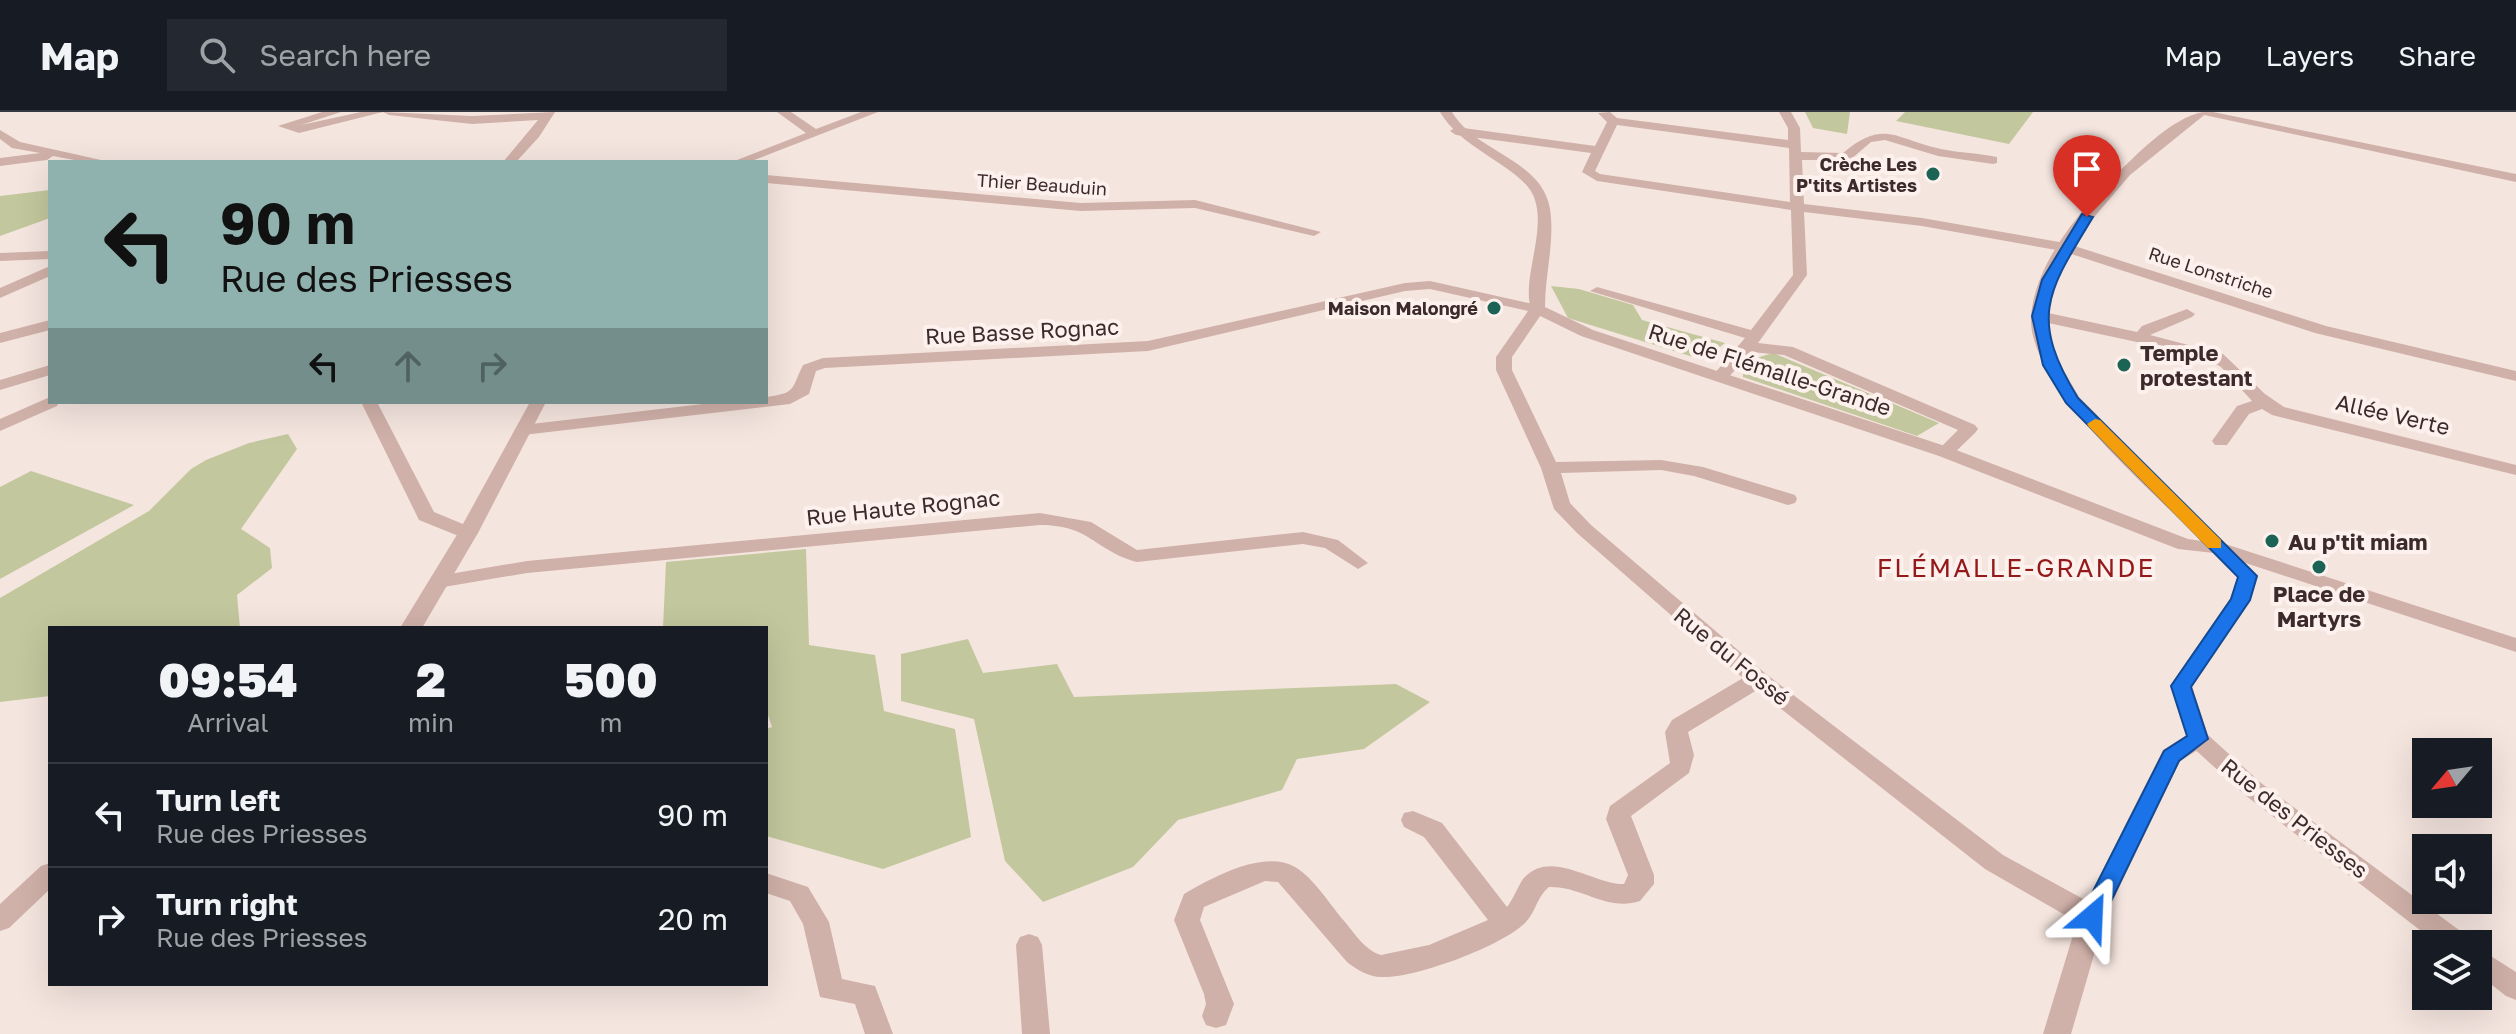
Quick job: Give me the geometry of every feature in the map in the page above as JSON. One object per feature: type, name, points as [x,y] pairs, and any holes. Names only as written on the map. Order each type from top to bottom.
[{"type":"street","points":[[335,112],[284,126],[299,129],[377,112]]},
{"type":"street","points":[[389,112],[441,114],[481,120],[548,114]]},
{"type":"street","points":[[783,112],[816,134]]},
{"type":"street","points":[[744,160],[872,112]]},
{"type":"street","points":[[1446,112],[1456,131],[1523,177],[1540,195],[1545,225],[1537,276],[1537,309]]},
{"type":"street","points":[[1603,112],[1613,121],[1843,158],[1869,138],[1886,136],[1938,152],[1993,160]]},
{"type":"street","points":[[1720,377],[1800,275],[1794,128],[1785,112]]},
{"type":"street","points":[[2219,548],[2072,400],[2050,365],[2039,316],[2048,280],[2065,247],[2106,189],[2201,112],[2516,178]]},
{"type":"street","points":[[511,160],[548,114]]},
{"type":"street","points":[[1456,131],[1597,150],[1613,121]]},
{"type":"street","points":[[3,139],[16,145],[95,160]]},
{"type":"street","name":"Rue Lonstriche","points":[[1597,150],[1588,172],[1597,177],[2065,247],[2321,330],[2516,376]]},
{"type":"street","points":[[0,162],[62,153]]},
{"type":"street","name":"Thier Beauduin","points":[[768,179],[1081,207],[1195,204],[1314,232]]},
{"type":"street","points":[[0,257],[48,255]]},
{"type":"street","points":[[0,294],[48,271]]},
{"type":"street","name":"Rue Basse Rognac","points":[[768,402],[790,399],[803,390],[809,368],[823,363],[1148,346],[1405,287],[1430,285],[1537,309]]},
{"type":"street","points":[[1597,291],[1787,350],[1969,429],[1945,452]]},
{"type":"street","name":"Rue de Flémalle-Grande","points":[[1537,309],[1587,333],[1945,452],[2185,545],[2219,548],[2516,645]]},
{"type":"street","name":"Rue du Fossé","points":[[1537,309],[1504,357],[1504,370],[1550,468],[1561,505],[1581,526],[1758,679],[1994,862],[2092,917]]},
{"type":"street","points":[[2141,337],[2147,329],[2187,314]]},
{"type":"street","name":"Allée Verte","points":[[2039,316],[2216,355],[2261,403],[2291,415],[2516,470]]},
{"type":"street","points":[[0,338],[48,326]]},
{"type":"street","points":[[0,385],[48,371]]},
{"type":"street","points":[[0,426],[48,403]]},
{"type":"street","points":[[2221,441],[2243,410],[2261,403]]},
{"type":"street","points":[[370,404],[426,516],[468,533]]},
{"type":"street","points":[[412,626],[468,533],[537,404]]},
{"type":"street","name":"Rue Basse Rognac","points":[[523,430],[747,404]]},
{"type":"street","points":[[1550,468],[1661,465],[1697,471],[1788,499]]},
{"type":"street","name":"Rue Haute Rognac","points":[[438,582],[518,568],[1040,519],[1061,519],[1086,527],[1115,549],[1137,556],[1303,538],[1331,544],[1358,563]]},
{"type":"street","name":"Rue des Priesses","points":[[2219,548],[2248,576],[2240,600],[2181,686],[2198,739],[2253,789],[2439,930]]},
{"type":"street","points":[[1216,1016],[1220,1004],[1218,994],[1187,920],[1188,909],[1201,896],[1264,871],[1284,873],[1292,879],[1354,952],[1374,965],[1408,960],[1505,923],[1521,911],[1535,883],[1548,877],[1568,877],[1613,896],[1637,889],[1641,875],[1622,831],[1619,812],[1681,767],[1682,755],[1676,732],[1680,726],[1758,679]]},
{"type":"street","points":[[2057,1034],[2092,917],[2171,756],[2198,739]]},
{"type":"street","points":[[1413,820],[1433,830],[1505,923]]},
{"type":"street","points":[[0,920],[48,875]]},
{"type":"street","points":[[768,884],[799,894],[816,922],[830,989],[865,994],[879,1034]]},
{"type":"street","points":[[1029,945],[1036,1034]]},
{"type":"street","points":[[2492,970],[2516,988]]},
{"type":"green space","points":[[1805,112],[1850,112],[1847,134],[1813,128]]},
{"type":"green space","points":[[1905,112],[2033,112],[2009,144],[1896,121]]},
{"type":"green space","points":[[48,190],[48,219],[0,236],[0,196]]},
{"type":"green space","points":[[1551,286],[1579,289],[1633,305],[1642,320],[1725,343],[1703,360],[1568,318]]},
{"type":"green space","points":[[1773,353],[1939,423],[1917,436],[1743,377],[1743,362]]},
{"type":"green space","points":[[288,434],[297,449],[241,529],[270,548],[272,568],[237,595],[240,626],[48,626],[48,696],[0,702],[0,598],[149,511],[191,469],[249,443]]},
{"type":"green space","points":[[31,471],[134,505],[0,579],[0,487]]},
{"type":"green space","points":[[806,549],[809,645],[875,655],[884,711],[955,729],[971,837],[883,869],[768,837],[768,728],[772,727],[768,715],[768,626],[663,626],[666,562]]},
{"type":"green space","points":[[968,639],[983,673],[1057,664],[1074,697],[1396,684],[1430,702],[1364,749],[1297,759],[1282,790],[1178,820],[1133,867],[1043,902],[1005,861],[974,719],[901,701],[901,654]]},
{"type":"slow traffic","points":[[2095,424],[2214,544]]},
{"type":"place","name":"Crèche Les P'tits Artistes","points":[[1933,174]]},
{"type":"place","name":"Maison Malongré","points":[[1494,308]]},
{"type":"place","name":"Temple protestant","points":[[2124,365]]},
{"type":"place","name":"Au p'tit miam","points":[[2272,541]]},
{"type":"place","name":"Place de Martyrs","points":[[2319,567]]},
{"type":"district","name":"FLÉMALLE-GRANDE","points":[[2016,567]]},
{"type":"route","points":[[2087,217],[2065,247],[2048,280],[2039,316],[2050,365],[2072,400],[2248,576],[2240,600],[2181,686],[2198,739],[2171,756],[2092,917]]}]
